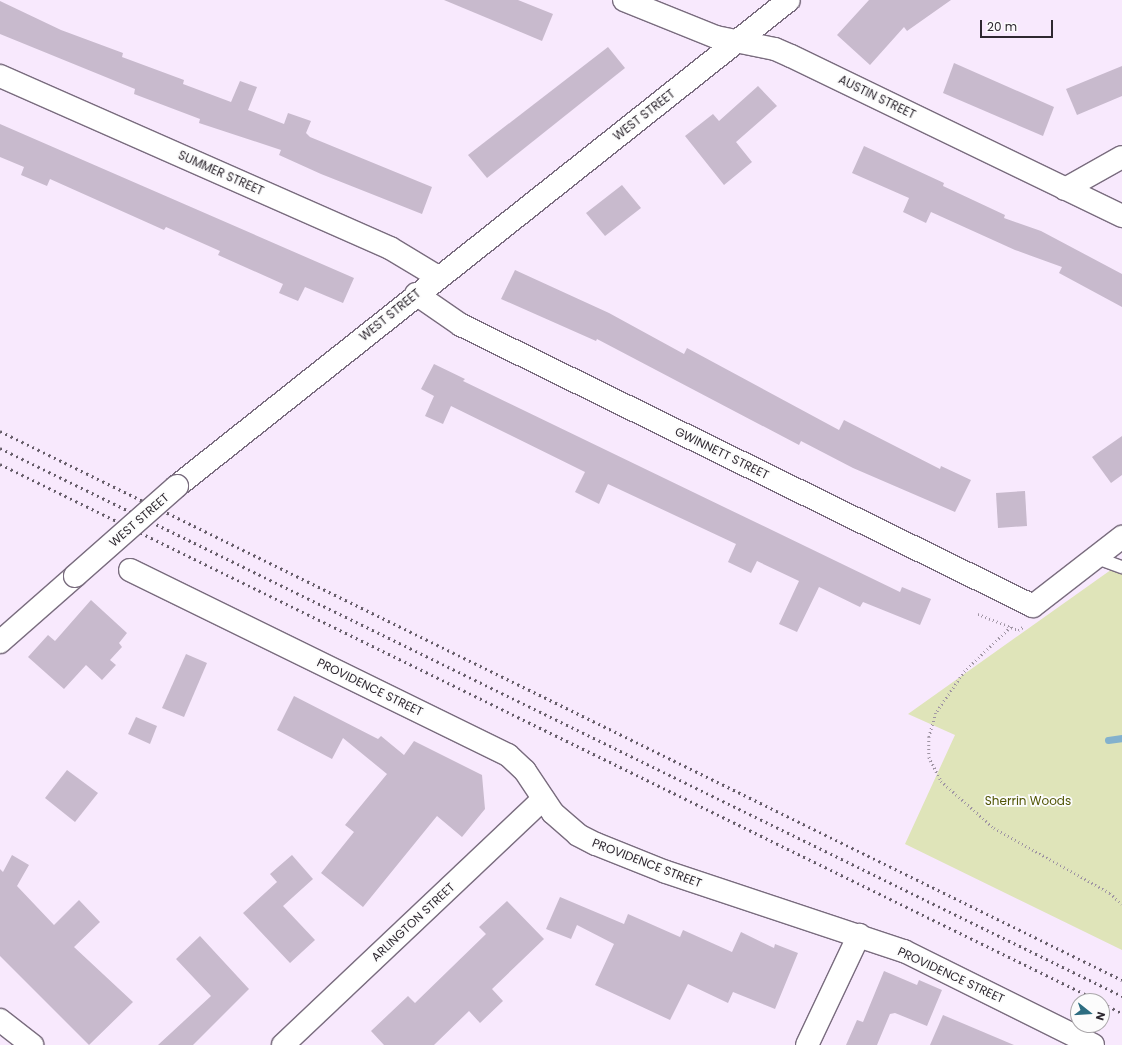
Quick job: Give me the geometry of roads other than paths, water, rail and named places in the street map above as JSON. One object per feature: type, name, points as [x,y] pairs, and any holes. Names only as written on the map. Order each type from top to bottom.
[{"type":"street","name":"AUSTIN STREET","points":[[624,0],[697,30],[736,41],[775,49],[1122,216]]},
{"type":"street","name":"WEST STREET","points":[[0,642],[177,486],[416,294],[790,0]]},
{"type":"street","name":"SUMMER STREET","points":[[0,76],[390,248],[438,277]]},
{"type":"street","points":[[1066,189],[1122,157]]},
{"type":"street","name":"GWINNETT STREET","points":[[416,294],[462,325],[1033,606],[1094,557]]},
{"type":"street","points":[[1094,557],[1122,536]]},
{"type":"street","name":"PROVIDENCE STREET","points":[[130,570],[496,748],[516,761],[543,799],[565,825],[596,844],[666,872],[859,935],[934,964],[1093,1045]]},
{"type":"street","name":"ARLINGTON STREET","points":[[283,1045],[543,799]]},
{"type":"street","points":[[806,1045],[859,935]]},
{"type":"street","points":[[0,1020],[32,1045]]},
{"type":"lane","points":[[1094,557],[1122,567]]},
{"type":"waterway","points":[[1108,740],[1122,738]]},
{"type":"railway","points":[[0,431],[1122,980]]},
{"type":"railway","points":[[0,448],[1122,996]]},
{"type":"railway","points":[[0,464],[1083,993]]},
{"type":"railway","points":[[1110,1007],[1122,1013]]},
{"type":"park label","name":"Sherrin Woods","points":[[1028,801]]}]
